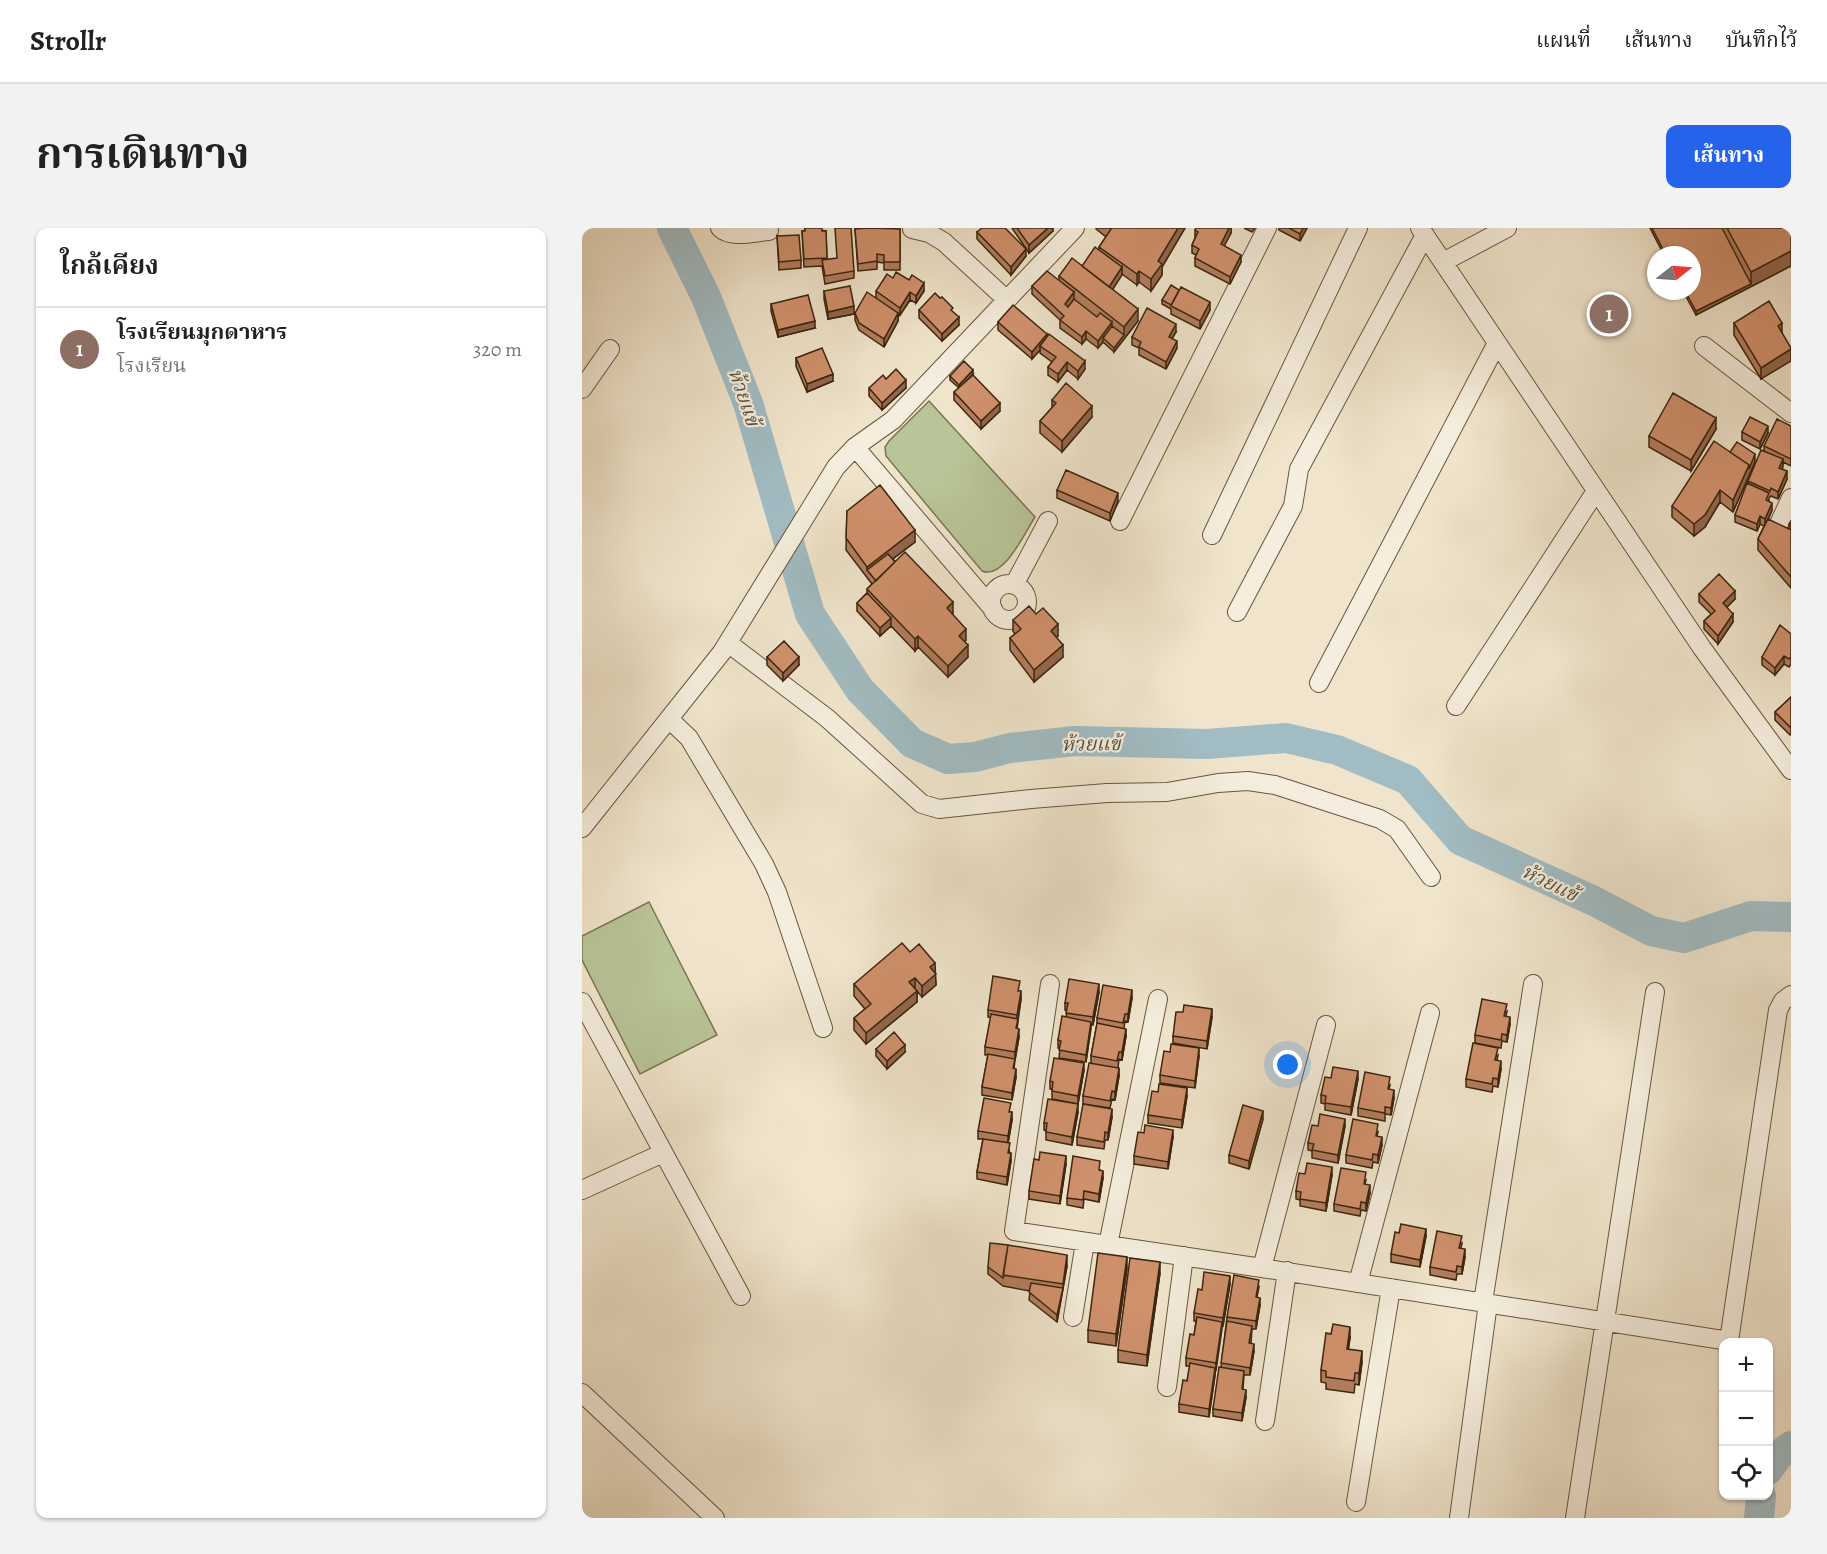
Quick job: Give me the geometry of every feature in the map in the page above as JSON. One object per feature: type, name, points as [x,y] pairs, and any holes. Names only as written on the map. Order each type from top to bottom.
[{"type":"street","points":[[720,228],[730,234],[769,231]]},
{"type":"street","points":[[582,828],[728,643],[836,467],[855,447],[893,420],[1075,228]]},
{"type":"street","points":[[1120,520],[1267,228]]},
{"type":"street","points":[[1212,535],[1358,228]]},
{"type":"street","points":[[1443,262],[1505,228]]},
{"type":"street","points":[[912,229],[929,233],[944,242],[1007,300]]},
{"type":"street","points":[[1237,612],[1293,506],[1299,469],[1423,231],[1702,648],[1791,770]]},
{"type":"street","points":[[1318,683],[1497,344]]},
{"type":"street","points":[[1704,346],[1791,413]]},
{"type":"street","points":[[582,389],[610,349]]},
{"type":"street","points":[[855,447],[996,614],[1006,620],[1013,620],[1023,614],[1026,608],[1026,596],[1019,587],[980,586],[971,583]]},
{"type":"street","points":[[1456,706],[1596,491]]},
{"type":"street","points":[[1777,528],[1791,498]]},
{"type":"street","points":[[993,609],[991,603],[994,592],[1008,585],[1048,521]]},
{"type":"street","points":[[728,643],[827,718],[922,804],[939,809],[1107,793],[1167,792],[1218,783],[1248,781],[1275,785],[1380,819],[1397,829],[1431,877]]},
{"type":"street","points":[[669,719],[689,738],[764,864],[777,892],[823,1028]]},
{"type":"street","points":[[1050,984],[1014,1232],[1184,1256],[1729,1341],[1778,1010],[1783,1001],[1791,995]]},
{"type":"street","points":[[1459,1518],[1486,1303],[1533,984]]},
{"type":"street","points":[[1575,1518],[1655,992]]},
{"type":"street","points":[[1108,1245],[1158,999]]},
{"type":"street","points":[[582,1002],[741,1296]]},
{"type":"street","points":[[1358,1283],[1430,1013]]},
{"type":"street","points":[[1262,1268],[1326,1025]]},
{"type":"street","points":[[582,1190],[663,1153]]},
{"type":"street","points":[[1073,1317],[1085,1242]]},
{"type":"street","points":[[1167,1388],[1184,1256]]},
{"type":"street","points":[[1265,1421],[1287,1272]]},
{"type":"street","points":[[1356,1502],[1391,1288]]},
{"type":"street","points":[[582,1393],[715,1518]]},
{"type":"green space","points":[[929,401],[1035,517],[1006,562],[990,572],[982,571],[886,456],[885,447],[889,441]]},
{"type":"green space","points":[[649,902],[717,1035],[640,1074],[582,960],[582,936]]},
{"type":"building","points":[[805,228],[822,228],[822,231],[826,231],[827,258],[804,259],[802,231],[805,231]]},
{"type":"building","points":[[835,228],[851,228],[854,271],[825,276],[822,260],[837,258]]},
{"type":"building","points":[[982,228],[1005,228],[1026,249],[1011,267],[977,232]]},
{"type":"building","points":[[1017,228],[1048,228],[1029,245]]},
{"type":"building","points":[[1110,228],[1178,228],[1158,261],[1162,264],[1151,279],[1139,271],[1137,274],[1099,247]]},
{"type":"building","points":[[1196,228],[1229,228],[1221,244],[1241,255],[1230,277],[1195,258],[1199,249],[1192,245],[1198,232]]},
{"type":"building","points":[[1289,228],[1303,228],[1300,234]]},
{"type":"building","points":[[1652,228],[1722,228],[1751,284],[1696,311],[1690,300],[1701,300],[1701,246],[1661,246]]},
{"type":"building","points":[[1727,228],[1791,228],[1791,251],[1751,272]]},
{"type":"building","points":[[855,229],[900,229],[900,262],[884,262],[884,255],[877,254],[877,261],[858,264]]},
{"type":"building","points":[[799,235],[801,260],[779,262],[777,236]]},
{"type":"building","points":[[1095,247],[1122,267],[1109,287],[1082,266]]},
{"type":"building","points":[[1072,258],[1138,309],[1124,327],[1059,276]]},
{"type":"building","points":[[1047,271],[1074,292],[1065,304],[1068,307],[1074,299],[1097,317],[1100,313],[1112,322],[1098,341],[1086,331],[1082,337],[1060,320],[1064,316],[1032,286]]},
{"type":"building","points":[[896,272],[909,280],[912,275],[924,283],[916,296],[910,292],[900,308],[876,291],[887,274],[893,278]]},
{"type":"building","points":[[1171,285],[1179,290],[1171,305],[1162,300]]},
{"type":"building","points":[[850,286],[854,306],[828,312],[824,291]]},
{"type":"building","points":[[1181,287],[1210,302],[1200,321],[1171,306]]},
{"type":"building","points":[[867,292],[898,313],[884,339],[859,323],[855,313]]},
{"type":"building","points":[[935,293],[953,308],[951,310],[959,317],[942,334],[919,310]]},
{"type":"building","points":[[808,295],[815,321],[778,330],[771,304]]},
{"type":"building","points":[[1769,301],[1782,323],[1778,326],[1791,349],[1761,368],[1734,323]]},
{"type":"building","points":[[1013,305],[1047,334],[1032,352],[998,322]]},
{"type":"building","points":[[1147,308],[1176,324],[1169,337],[1177,341],[1166,362],[1139,347],[1141,342],[1132,337]]},
{"type":"building","points":[[1112,326],[1124,335],[1114,348],[1103,338]]},
{"type":"building","points":[[1049,334],[1085,361],[1078,371],[1067,362],[1058,374],[1048,367],[1056,357],[1040,346]]},
{"type":"building","points":[[822,348],[833,374],[807,384],[796,358]]},
{"type":"building","points":[[964,361],[973,370],[959,385],[950,376]]},
{"type":"building","points":[[896,369],[906,380],[882,403],[869,388],[883,375],[886,379]]},
{"type":"building","points":[[973,375],[1000,403],[981,421],[954,392]]},
{"type":"building","points":[[1066,383],[1092,406],[1062,441],[1040,421],[1056,403],[1052,400]]},
{"type":"building","points":[[1673,393],[1716,418],[1691,460],[1649,436]]},
{"type":"building","points":[[1750,417],[1768,426],[1760,442],[1742,432]]},
{"type":"building","points":[[1777,419],[1791,426],[1791,459],[1764,446]]},
{"type":"building","points":[[1714,441],[1749,465],[1733,500],[1720,490],[1705,515],[1694,524],[1672,506]]},
{"type":"building","points":[[1737,442],[1755,454],[1749,469],[1749,465],[1730,452]]},
{"type":"building","points":[[1761,450],[1783,459],[1779,468],[1787,471],[1778,492],[1771,488],[1770,491],[1748,481]]},
{"type":"building","points":[[1066,470],[1118,493],[1110,513],[1057,490]]},
{"type":"building","points":[[1747,483],[1769,493],[1766,500],[1772,503],[1765,519],[1760,516],[1757,524],[1735,515]]},
{"type":"building","points":[[880,485],[915,530],[867,567],[846,538],[847,511]]},
{"type":"building","points":[[1768,519],[1791,530],[1791,577],[1758,539]]},
{"type":"building","points":[[905,552],[953,602],[947,608],[966,629],[959,636],[968,645],[948,666],[918,636],[915,639],[867,589]]},
{"type":"building","points":[[888,554],[895,562],[876,581],[867,570]]},
{"type":"building","points":[[1719,574],[1735,591],[1723,603],[1733,614],[1718,636],[1704,621],[1715,611],[1699,594]]},
{"type":"building","points":[[867,593],[891,618],[880,628],[857,603]]},
{"type":"building","points":[[1029,606],[1036,614],[1043,608],[1058,624],[1051,631],[1063,645],[1034,670],[1010,638],[1021,629],[1013,620]]},
{"type":"building","points":[[1780,625],[1791,634],[1791,657],[1789,659],[1784,656],[1775,668],[1762,657]]},
{"type":"building","points":[[784,641],[799,657],[783,673],[767,657]]},
{"type":"building","points":[[1791,697],[1791,726],[1790,727],[1775,712]]},
{"type":"building","points":[[902,943],[910,952],[919,944],[935,963],[930,967],[936,974],[922,986],[915,978],[909,982],[917,991],[866,1033],[854,1018],[871,1004],[854,984]]},
{"type":"building","points":[[993,976],[1020,981],[1018,991],[1021,991],[1017,1015],[988,1010]]},
{"type":"building","points":[[1069,979],[1099,984],[1093,1017],[1066,1013],[1068,1003],[1065,1003]]},
{"type":"building","points":[[1103,985],[1132,990],[1128,1014],[1125,1014],[1123,1023],[1097,1018]]},
{"type":"building","points":[[1482,999],[1507,1004],[1504,1016],[1510,1017],[1507,1035],[1502,1034],[1501,1040],[1475,1035]]},
{"type":"building","points":[[1184,1005],[1212,1009],[1207,1041],[1173,1036],[1176,1012],[1183,1012]]},
{"type":"building","points":[[991,1014],[1018,1019],[1016,1028],[1019,1029],[1015,1052],[985,1047]]},
{"type":"building","points":[[1062,1016],[1091,1022],[1086,1055],[1059,1050],[1061,1041],[1058,1040]]},
{"type":"building","points":[[1097,1023],[1126,1029],[1122,1052],[1119,1052],[1117,1061],[1091,1056]]},
{"type":"building","points":[[894,1032],[905,1045],[887,1061],[876,1049]]},
{"type":"building","points":[[1473,1043],[1498,1048],[1495,1060],[1501,1061],[1498,1079],[1493,1078],[1492,1084],[1466,1079]]},
{"type":"building","points":[[1171,1044],[1199,1048],[1195,1081],[1160,1075],[1164,1051],[1170,1052]]},
{"type":"building","points":[[988,1054],[1015,1059],[1013,1068],[1016,1069],[1012,1093],[982,1087]]},
{"type":"building","points":[[1054,1058],[1084,1063],[1078,1096],[1052,1091],[1053,1082],[1050,1081]]},
{"type":"building","points":[[1089,1063],[1119,1068],[1115,1092],[1112,1091],[1110,1101],[1083,1096]]},
{"type":"building","points":[[1333,1067],[1358,1071],[1351,1107],[1325,1103],[1326,1096],[1321,1095],[1325,1077],[1331,1078]]},
{"type":"building","points":[[1365,1072],[1390,1077],[1388,1089],[1394,1090],[1391,1108],[1385,1107],[1385,1113],[1358,1108]]},
{"type":"building","points":[[1159,1084],[1187,1088],[1182,1120],[1148,1115],[1152,1091],[1158,1092]]},
{"type":"building","points":[[984,1098],[1011,1103],[1009,1112],[1012,1112],[1008,1136],[978,1131]]},
{"type":"building","points":[[1048,1099],[1078,1104],[1072,1137],[1046,1132],[1047,1123],[1044,1123]]},
{"type":"building","points":[[1083,1104],[1112,1109],[1104,1142],[1077,1137]]},
{"type":"building","points":[[1243,1105],[1263,1111],[1249,1161],[1229,1155]]},
{"type":"building","points":[[1320,1114],[1345,1119],[1338,1155],[1312,1150],[1314,1144],[1308,1143],[1312,1125],[1318,1126]]},
{"type":"building","points":[[1353,1119],[1378,1124],[1376,1136],[1382,1137],[1378,1155],[1373,1154],[1372,1160],[1346,1155]]},
{"type":"building","points":[[1145,1125],[1173,1130],[1168,1162],[1134,1156],[1138,1132],[1144,1133]]},
{"type":"building","points":[[983,1139],[1010,1143],[1008,1153],[1011,1153],[1007,1177],[977,1172]]},
{"type":"building","points":[[1040,1152],[1066,1156],[1060,1196],[1029,1191],[1034,1159],[1039,1160]]},
{"type":"building","points":[[1073,1156],[1100,1161],[1099,1170],[1103,1171],[1099,1194],[1084,1191],[1083,1200],[1067,1198]]},
{"type":"building","points":[[1307,1163],[1332,1167],[1326,1203],[1300,1199],[1301,1192],[1296,1191],[1299,1173],[1305,1174]]},
{"type":"building","points":[[1341,1168],[1366,1172],[1364,1184],[1370,1185],[1366,1203],[1361,1202],[1360,1209],[1334,1204]]},
{"type":"building","points":[[1401,1224],[1426,1229],[1420,1260],[1391,1254],[1395,1232],[1399,1233]]},
{"type":"building","points":[[1437,1231],[1462,1236],[1459,1248],[1465,1249],[1462,1267],[1457,1266],[1456,1272],[1430,1267]]},
{"type":"building","points":[[990,1243],[1008,1245],[1003,1278],[988,1267]]},
{"type":"building","points":[[1008,1245],[1067,1255],[1063,1284],[1003,1275]]},
{"type":"building","points":[[1098,1253],[1127,1257],[1116,1334],[1088,1330]]},
{"type":"building","points":[[1130,1258],[1160,1262],[1147,1355],[1118,1350]]},
{"type":"building","points":[[1204,1272],[1230,1276],[1223,1318],[1194,1313],[1198,1289],[1202,1290]]},
{"type":"building","points":[[1234,1275],[1259,1280],[1256,1297],[1260,1298],[1256,1321],[1227,1317]]},
{"type":"building","points":[[1031,1283],[1063,1288],[1057,1315],[1029,1292]]},
{"type":"building","points":[[1197,1317],[1222,1322],[1216,1363],[1186,1358],[1190,1334],[1194,1335]]},
{"type":"building","points":[[1227,1321],[1252,1326],[1249,1343],[1254,1344],[1250,1368],[1221,1363]]},
{"type":"building","points":[[1333,1324],[1350,1327],[1347,1349],[1362,1351],[1359,1373],[1355,1373],[1354,1381],[1326,1377],[1326,1371],[1321,1370],[1326,1333],[1331,1334]]},
{"type":"building","points":[[1190,1363],[1215,1368],[1209,1409],[1179,1404],[1183,1380],[1187,1381]]},
{"type":"building","points":[[1219,1367],[1244,1371],[1242,1389],[1246,1390],[1242,1413],[1213,1409]]},
{"type":"waterway","name":"ห้วยแข้","points":[[672,228],[706,297],[748,403],[810,614],[860,690],[912,743],[948,759],[975,757],[1010,748],[1075,741],[1207,744],[1286,738],[1337,750],[1408,780],[1460,840],[1594,901],[1651,931],[1684,938],[1751,916],[1791,917]]},
{"type":"waterway","name":"ห้วยแข้","points":[[1773,1463],[1791,1446]]},
{"type":"waterway","name":"ห้วยแข้","points":[[1759,1518],[1761,1500]]},
{"type":"place","name":"โรงเรียนมุกดาหาร","points":[[1609,314]]}]
